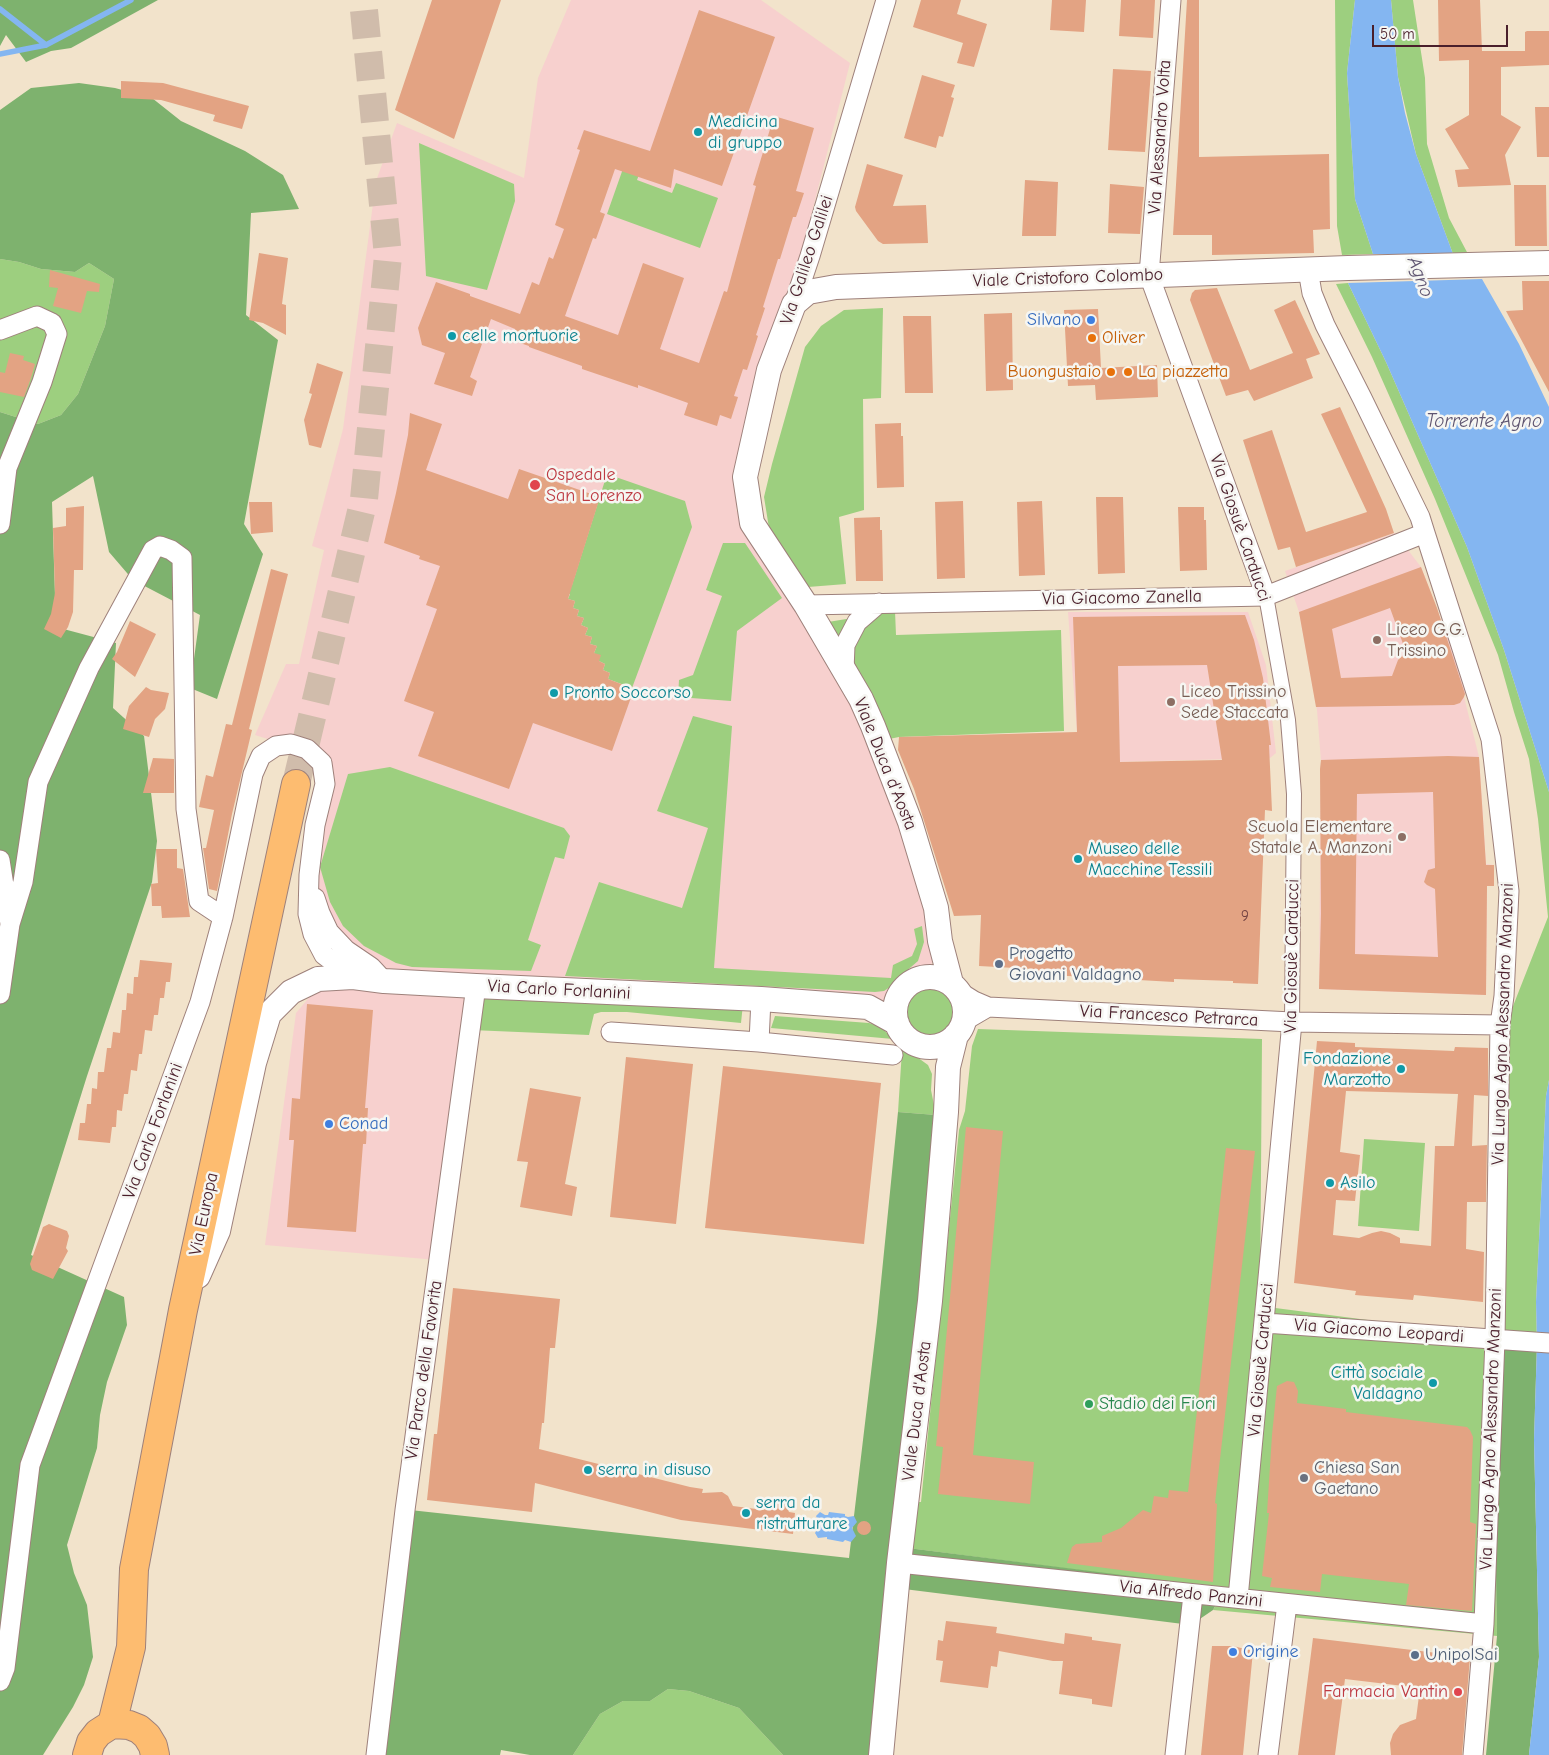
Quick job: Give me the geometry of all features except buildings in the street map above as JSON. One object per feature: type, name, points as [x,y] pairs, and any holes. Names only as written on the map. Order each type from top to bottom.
[{"type":"main road","name":"Via Europa","points":[[151,1746],[138,1711],[132,1647],[134,1569],[183,1310],[296,784]]},
{"type":"main road","name":"Via Europa","points":[[132,1647],[112,1724],[129,1725],[139,1729],[151,1746]]},
{"type":"main road","points":[[87,1755],[91,1742],[98,1733],[112,1724]]},
{"type":"street","name":"Via Galileo Galilei","points":[[752,523],[745,478],[769,370],[810,256],[886,0]]},
{"type":"street","name":"Via Alessandro Volta","points":[[1149,275],[1171,0]]},
{"type":"street","name":"Viale Cristoforo Colombo","points":[[794,304],[808,292],[836,287],[1348,268],[1549,263]]},
{"type":"street","name":"Via Lungo Agno Alessandro Manzoni","points":[[1308,270],[1312,293],[1325,325],[1420,517],[1425,532],[1491,739],[1509,891],[1504,996],[1500,1025],[1495,1339],[1484,1624],[1473,1755]]},
{"type":"street","name":"Via Giosuè Carducci","points":[[1149,275],[1266,596],[1288,720],[1294,794],[1292,1022],[1238,1598]]},
{"type":"street","points":[[0,330],[37,316],[52,323],[57,334],[42,382],[7,468],[0,524]]},
{"type":"street","name":"Viale Duca d'Aosta","points":[[752,523],[806,605],[861,699],[873,726],[910,822],[936,908],[940,941],[955,987]]},
{"type":"street","name":"Via Giacomo Zanella","points":[[806,605],[1266,596],[1425,532]]},
{"type":"street","points":[[0,994],[10,924],[23,882],[38,782],[89,668],[154,550],[160,546],[171,550],[182,558],[186,809],[199,901],[223,917]]},
{"type":"street","points":[[844,671],[845,645],[857,622],[879,603]]},
{"type":"street","name":"Via Carlo Forlanini","points":[[0,1681],[5,1668],[30,1465],[200,1002],[223,917],[253,774],[261,756],[276,746],[291,744],[307,749],[322,762],[325,784],[315,825],[309,875],[308,914],[314,934],[324,955],[353,977]]},
{"type":"street","points":[[0,860],[10,924]]},
{"type":"street","name":"Via Carlo Forlanini","points":[[309,875],[320,913],[329,932],[346,950],[371,967],[384,981],[761,999],[868,1007]]},
{"type":"street","points":[[920,978],[940,941]]},
{"type":"street","points":[[930,976],[941,978],[955,987],[974,1001],[988,1007],[960,1028],[943,1044],[927,1046],[917,1044],[901,1032],[897,1023],[895,1006],[898,998],[907,986],[920,978],[930,976]]},
{"type":"street","points":[[183,1310],[218,1231],[254,1063],[269,1014],[291,992],[318,979],[353,977],[384,981]]},
{"type":"street","name":"Via Parco della Favorita","points":[[376,1755],[405,1510],[476,986]]},
{"type":"street","points":[[955,987],[963,1000],[965,1011],[960,1028]]},
{"type":"street","points":[[868,1007],[898,998]]},
{"type":"street","points":[[759,1042],[761,999]]},
{"type":"street","points":[[868,1007],[897,1023]]},
{"type":"street","name":"Via Francesco Petrarca","points":[[988,1007],[1292,1022],[1500,1025]]},
{"type":"street","name":"Viale Duca d'Aosta","points":[[881,1755],[899,1563],[930,1301],[948,1067],[960,1028]]},
{"type":"street","points":[[611,1032],[759,1042],[893,1055]]},
{"type":"street","points":[[927,1046],[948,1067]]},
{"type":"street","name":"Via Giacomo Leopardi","points":[[1265,1323],[1549,1343]]},
{"type":"street","name":"Via Alfredo Panzini","points":[[899,1563],[1484,1624]]},
{"type":"street","points":[[1175,1755],[1193,1595]]},
{"type":"street","points":[[1268,1755],[1287,1604]]},
{"type":"shaded area","name":"Ospedale San Lorenzo","points":[[571,0],[761,0],[850,63],[736,510],[764,550],[874,742],[924,908],[934,960],[916,987],[876,1013],[477,990],[437,1260],[265,1245],[296,1013],[329,974],[306,881],[327,784],[315,754],[255,735],[286,664],[299,664],[324,550],[312,546],[343,429],[376,181],[397,123],[524,178],[538,78]]},
{"type":"shaded area","name":"Scuola Elementare Statale A. Manzoni","points":[[1395,533],[1421,567],[1466,688],[1464,697],[1479,757],[1486,864],[1494,865],[1494,886],[1487,886],[1486,995],[1319,989],[1321,761],[1317,710],[1299,612],[1285,571]]},
{"type":"shaded area","name":"Liceo Trissino Sede Staccata","points":[[1068,612],[1248,612],[1266,665],[1276,753],[1270,758],[1077,763],[1077,732]]},
{"type":"green space","points":[[0,0],[158,0],[71,48],[51,51],[26,62],[6,35],[0,46]]},
{"type":"green space","points":[[1335,0],[1355,0],[1347,73],[1355,199],[1373,254],[1342,255],[1337,226]]},
{"type":"green space","points":[[1391,0],[1413,0],[1425,78],[1427,144],[1449,218],[1468,254],[1453,254],[1416,154],[1398,77]]},
{"type":"green space","points":[[79,83],[115,88],[152,98],[181,121],[245,151],[283,175],[299,209],[251,213],[246,315],[278,340],[244,524],[263,554],[217,699],[190,688],[200,615],[133,580],[109,552],[93,476],[52,502],[56,627],[116,643],[113,708],[144,736],[157,841],[152,882],[87,1076],[31,1255],[124,1297],[127,1325],[107,1382],[100,1415],[97,1448],[67,1545],[74,1573],[87,1605],[93,1657],[84,1685],[73,1707],[43,1755],[0,1755],[0,412],[38,424],[61,415],[78,394],[105,326],[114,279],[89,263],[75,272],[41,269],[19,262],[0,259],[0,110],[31,88]]},
{"type":"green space","points":[[419,143],[514,184],[515,201],[487,290],[426,276]]},
{"type":"green space","points":[[625,163],[641,169],[637,180],[672,193],[676,183],[718,198],[700,248],[607,214]]},
{"type":"green space","points":[[0,259],[19,262],[41,269],[75,272],[89,263],[114,279],[105,326],[78,394],[61,415],[38,424],[0,412]]},
{"type":"green space","name":"Stadio dei Fiori","points":[[1348,283],[1386,362],[1467,547],[1504,650],[1549,792],[1549,1080],[1546,1096],[1536,1302],[1537,1344],[1492,1337],[1497,1636],[1213,1610],[1225,1589],[908,1548],[914,1502],[921,1502],[959,1130],[965,1111],[972,1046],[978,1029],[1262,1039],[1260,1306],[1491,1336],[1504,1029],[1548,917],[1538,819],[1529,759],[1498,655],[1435,499],[1372,357],[1336,284]]},
{"type":"green space","points":[[883,308],[881,398],[863,399],[864,510],[839,517],[846,584],[808,587],[769,528],[764,497],[772,464],[805,347],[821,326],[844,310]]},
{"type":"green space","points":[[607,474],[685,501],[692,527],[632,688],[608,679],[610,673],[603,670],[605,664],[599,661],[594,653],[597,646],[590,644],[592,637],[585,635],[588,628],[581,625],[584,618],[577,616],[579,610],[573,608],[575,601],[568,599],[570,594],[566,593],[572,585]]},
{"type":"green space","points":[[723,543],[745,543],[782,598],[737,631],[731,701],[678,697],[679,680],[693,675],[722,596],[706,590]]},
{"type":"green space","points":[[895,611],[896,635],[1061,630],[1064,731],[899,737],[874,742],[822,623]]},
{"type":"green space","points":[[693,716],[732,726],[714,968],[891,978],[893,965],[912,956],[917,944],[914,929],[922,926],[924,942],[918,961],[897,979],[893,985],[884,991],[875,992],[565,976],[599,882],[682,908],[708,828],[657,811]]},
{"type":"green space","points":[[390,767],[564,828],[570,836],[564,859],[555,857],[528,940],[541,945],[531,971],[412,967],[396,963],[364,946],[343,926],[330,902],[320,867],[348,774]]},
{"type":"green space","points":[[925,987],[935,987],[944,991],[950,997],[953,1002],[953,1020],[944,1031],[935,1035],[925,1035],[916,1031],[910,1025],[906,1016],[906,1006],[910,997],[916,991]]},
{"type":"green space","points":[[477,989],[743,1004],[741,1023],[627,1012],[601,1012],[594,1014],[589,1035],[471,1030]]},
{"type":"green space","points":[[775,1016],[869,1023],[881,1027],[893,1039],[771,1028]]},
{"type":"green space","points":[[902,1050],[910,1052],[928,1065],[932,1074],[931,1090],[936,1115],[898,1112]]},
{"type":"green space","points":[[898,1112],[936,1115],[908,1548],[1225,1588],[1213,1610],[1191,1625],[904,1589],[885,1755],[783,1755],[739,1708],[689,1691],[668,1689],[650,1701],[623,1701],[600,1714],[573,1755],[530,1755],[501,1750],[500,1755],[384,1755],[410,1510],[849,1558],[877,1322]]},
{"type":"green space","points":[[1364,1139],[1425,1143],[1419,1231],[1358,1226]]},
{"type":"green space","points":[[1492,1336],[1537,1344],[1534,1440],[1539,1657],[1529,1755],[1486,1755],[1497,1636]]},
{"type":"green space","points":[[668,1689],[689,1691],[739,1708],[783,1755],[573,1755],[600,1714],[623,1701],[650,1701]]},
{"type":"water","points":[[1355,0],[1391,0],[1398,77],[1405,113],[1416,154],[1453,254],[1373,254],[1355,199],[1347,73]]},
{"type":"water","name":"Torrente Agno","points":[[1482,279],[1519,344],[1549,407],[1549,792],[1504,650],[1467,547],[1386,362],[1348,283]]},
{"type":"water","points":[[1549,1080],[1549,1755],[1529,1755],[1539,1657],[1534,1440],[1537,1344],[1536,1302],[1546,1096]]},
{"type":"water","points":[[820,1512],[825,1515],[828,1515],[829,1512],[845,1514],[848,1517],[854,1516],[857,1522],[852,1528],[856,1536],[851,1542],[827,1539],[827,1537],[818,1538],[815,1533],[819,1522],[816,1516]]},
{"type":"waterway","points":[[0,54],[46,45],[131,0]]},
{"type":"waterway","points":[[0,9],[46,45]]},
{"type":"tunnel","points":[[296,784],[364,499],[388,256],[363,0]]},
{"type":"place","name":"Medicina di gruppo","points":[[698,132]]},
{"type":"place","name":"Silvano","points":[[1091,320]]},
{"type":"place","name":"celle mortuorie","points":[[452,336]]},
{"type":"place","name":"Oliver","points":[[1092,338]]},
{"type":"place","name":"Buongustaio","points":[[1111,372]]},
{"type":"place","name":"La piazzetta","points":[[1128,372]]},
{"type":"place","name":"Ospedale San Lorenzo","points":[[535,485]]},
{"type":"place","name":"Liceo G.G. Trissino","points":[[1377,640]]},
{"type":"place","name":"Pronto Soccorso","points":[[554,693]]},
{"type":"place","name":"Liceo Trissino Sede Staccata","points":[[1171,702]]},
{"type":"place","name":"Scuola Elementare Statale A. Manzoni","points":[[1402,837]]},
{"type":"place","name":"Museo delle Macchine Tessili","points":[[1078,859]]},
{"type":"place","name":"Progetto Giovani Valdagno","points":[[999,964]]},
{"type":"place","name":"Fondazione Marzotto","points":[[1401,1069]]},
{"type":"place","name":"Conad","points":[[329,1124]]},
{"type":"place","name":"Asilo","points":[[1330,1183]]},
{"type":"place","name":"Città sociale Valdagno","points":[[1433,1383]]},
{"type":"place","name":"Stadio dei Fiori","points":[[1089,1404]]},
{"type":"place","name":"serra in disuso","points":[[588,1470]]},
{"type":"place","name":"Chiesa San Gaetano","points":[[1304,1478]]},
{"type":"place","name":"serra da ristrutturare","points":[[746,1513]]},
{"type":"place","name":"Origine","points":[[1233,1652]]},
{"type":"place","name":"UnipolSai","points":[[1415,1655]]},
{"type":"place","name":"Farmacia Vantin","points":[[1458,1692]]},
{"type":"water label","name":"Agno","points":[[1420,277]]}]
